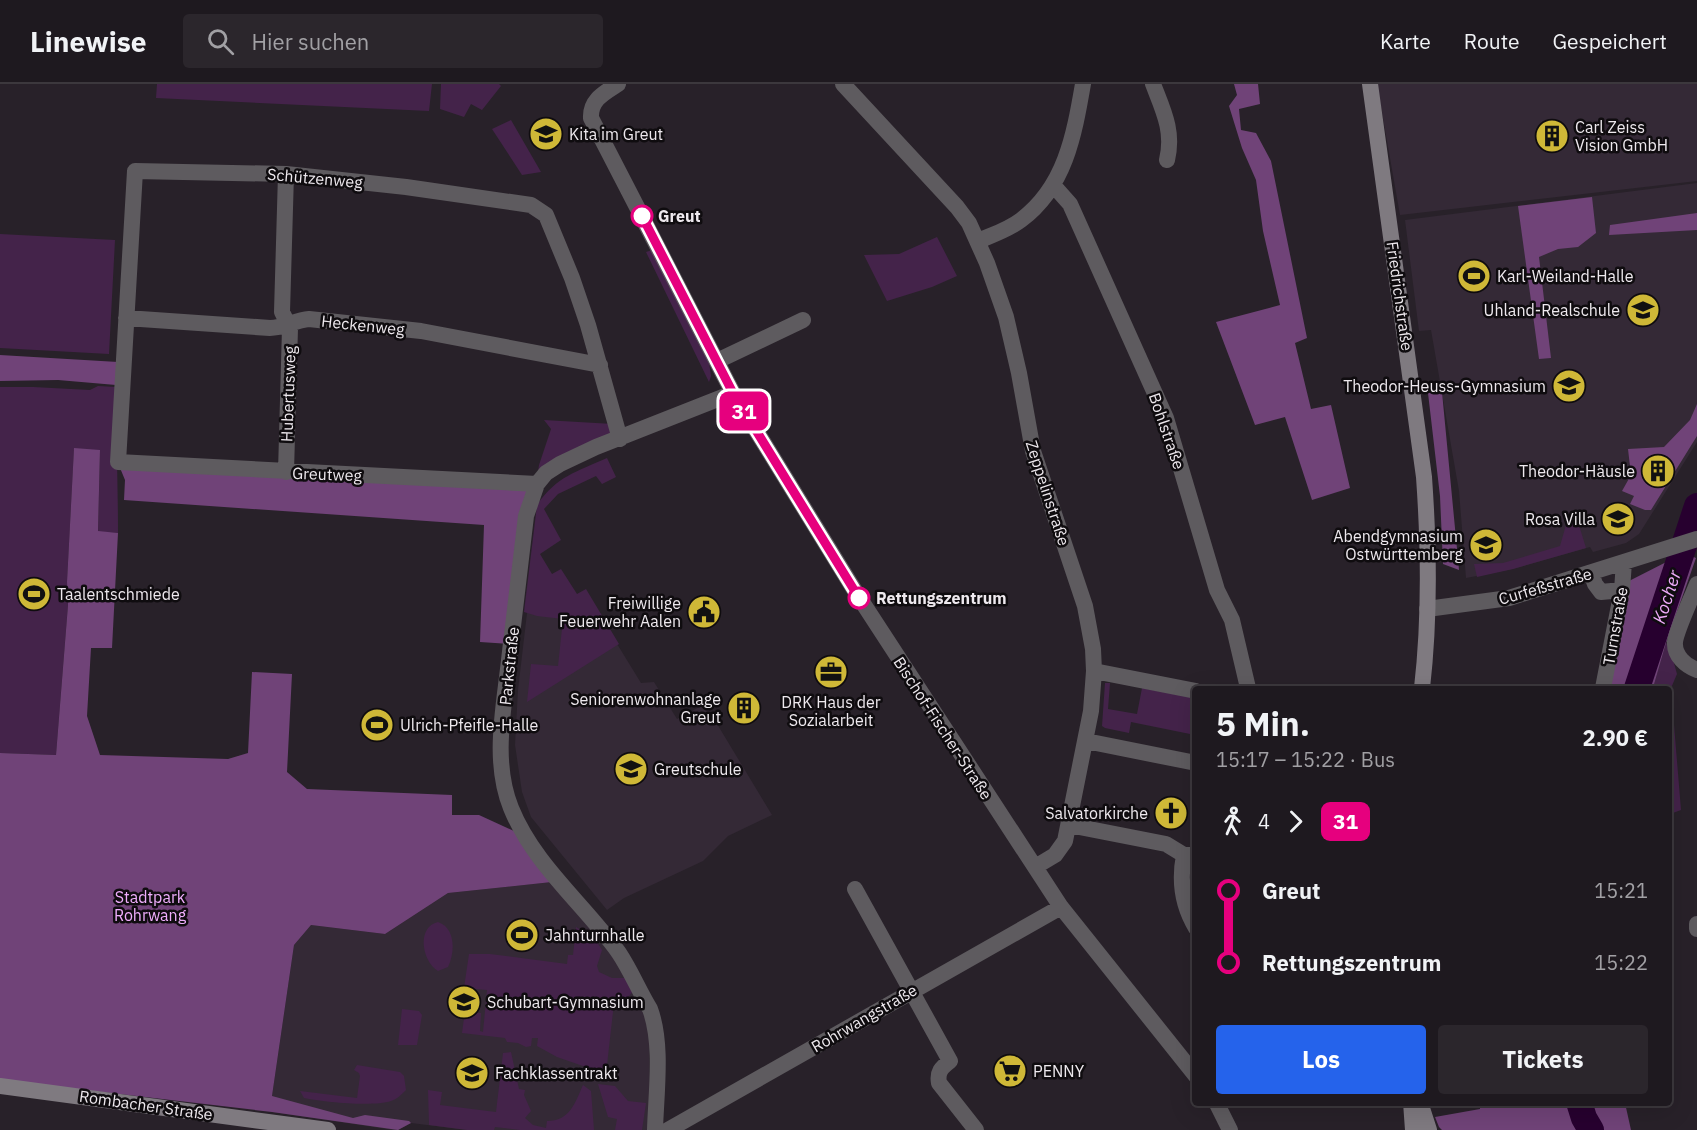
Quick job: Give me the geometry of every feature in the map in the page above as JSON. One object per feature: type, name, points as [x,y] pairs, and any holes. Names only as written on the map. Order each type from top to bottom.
[{"type":"main road","name":"Friedrichstraße","points":[[1370,84],[1424,477],[1427,521],[1427,609],[1422,686]]},
{"type":"main road","name":"Rombacher Straße","points":[[0,1086],[328,1130]]},
{"type":"main road","points":[[1411,1106],[1413,1130]]},
{"type":"main road","points":[[1421,1106],[1429,1130]]},
{"type":"street","name":"Bischof-Fischer-Straße","points":[[618,84],[601,95],[593,105],[591,118],[733,393],[855,591],[1061,907],[1192,1071]]},
{"type":"street","name":"Zeppelinstraße","points":[[843,84],[957,207],[978,241],[1006,317],[1033,451],[1085,606],[1093,649],[1094,671],[1086,741],[1065,841],[1055,855],[1035,867]]},
{"type":"street","points":[[978,241],[1020,221],[1054,186],[1070,151],[1083,84]]},
{"type":"street","points":[[1153,84],[1170,133],[1167,160]]},
{"type":"street","name":"Schützenweg","points":[[118,462],[135,171],[286,174],[406,187],[531,205],[546,215],[572,278],[600,365],[620,439]]},
{"type":"street","name":"Hubertusweg","points":[[286,174],[282,312],[290,328],[286,472]]},
{"type":"street","name":"Bohlstraße","points":[[1054,186],[1071,204],[1166,418],[1217,590],[1232,620],[1248,686]]},
{"type":"street","name":"Heckenweg","points":[[126,318],[270,328],[309,319],[421,331],[600,365]]},
{"type":"street","points":[[717,361],[803,320]]},
{"type":"street","name":"Parkstraße","points":[[655,1130],[657,1048],[650,1009],[618,953],[540,858],[524,834],[511,809],[502,777],[501,734],[526,516],[537,484],[560,464],[733,393]]},
{"type":"street","name":"Greutweg","points":[[118,462],[537,484]]},
{"type":"street","name":"Curfeßstraße","points":[[1427,609],[1509,598],[1697,539]]},
{"type":"street","name":"Turnstraße","points":[[1603,686],[1622,590],[1624,562]]},
{"type":"street","points":[[1591,573],[1601,592],[1622,590]]},
{"type":"street","points":[[1697,584],[1675,643],[1678,655],[1688,667],[1697,670]]},
{"type":"street","points":[[1094,671],[1192,691]]},
{"type":"street","points":[[1086,741],[1192,762]]},
{"type":"street","points":[[1069,825],[1166,844],[1190,855],[1181,871],[1182,897],[1192,919]]},
{"type":"street","points":[[855,889],[950,1061],[942,1067],[938,1075],[939,1083],[976,1130]]},
{"type":"street","name":"Rohrwangstraße","points":[[668,1130],[1061,907]]},
{"type":"street","points":[[1697,924],[1697,929]]},
{"type":"street","points":[[1218,1106],[1230,1130]]},
{"type":"shaded area","points":[[157,84],[432,84],[429,111],[156,98]]},
{"type":"shaded area","points":[[441,84],[499,84],[501,86],[482,110],[471,104],[464,117],[440,109]]},
{"type":"shaded area","name":"Carl Zeiss Vision GmbH","points":[[1377,84],[1697,84],[1697,181],[1400,215]]},
{"type":"shaded area","points":[[511,120],[541,172],[522,175],[492,129]]},
{"type":"shaded area","name":"Theodor-Heuss-Gymnasium","points":[[1697,183],[1697,442],[1639,534],[1626,543],[1593,552],[1590,547],[1513,569],[1466,578],[1459,491],[1431,330],[1419,331],[1405,220]]},
{"type":"shaded area","points":[[0,234],[115,240],[109,354],[0,348]]},
{"type":"shaded area","points":[[937,237],[957,276],[932,287],[887,301],[864,255],[899,254]]},
{"type":"shaded area","points":[[655,249],[709,362],[711,376],[709,382],[646,252]]},
{"type":"shaded area","name":"Taalentschmiede","points":[[98,386],[116,387],[118,533],[98,532],[100,451],[74,449],[67,582],[68,605],[56,755],[0,753],[0,387],[90,390]]},
{"type":"shaded area","points":[[544,420],[613,424],[616,437],[537,478],[551,429]]},
{"type":"shaded area","points":[[607,458],[616,477],[602,484],[596,476],[558,494],[544,509],[561,540],[540,554],[552,574],[561,569],[577,594],[586,589],[619,644],[527,702],[531,664],[558,666],[563,619],[524,612],[537,505],[544,495],[560,481]]},
{"type":"shaded area","points":[[1578,522],[1586,548],[1477,577],[1474,564],[1503,563],[1560,546],[1566,525]]},
{"type":"shaded area","name":"Greutschule","points":[[529,596],[595,608],[641,683],[654,682],[677,719],[705,704],[772,815],[728,836],[703,861],[624,898],[607,910],[531,817],[522,792],[515,745],[518,690]]},
{"type":"shaded area","points":[[1666,643],[1669,645],[1677,674],[1672,686],[1654,686]]},
{"type":"shaded area","points":[[1105,683],[1110,683],[1108,709],[1137,714],[1142,688],[1192,697],[1192,734],[1131,722],[1129,733],[1102,726]]},
{"type":"shaded area","points":[[1672,700],[1681,810],[1672,813]]},
{"type":"shaded area","name":"Schubart-Gymnasium","points":[[552,882],[616,956],[649,1014],[650,1130],[468,1130],[411,1123],[394,1130],[272,1112],[272,1096],[294,945],[311,925],[385,934],[448,893]]},
{"type":"shaded area","points":[[438,922],[444,925],[451,935],[453,948],[448,967],[438,971],[425,953],[424,937],[426,930]]},
{"type":"shaded area","points":[[576,927],[595,939],[602,950],[597,966],[599,972],[612,978],[628,978],[635,989],[623,1003],[614,1003],[606,1074],[557,1057],[537,1046],[538,1038],[532,1038],[531,1046],[526,1047],[518,1043],[507,1042],[505,1038],[462,1033],[465,1011],[481,1013],[480,1031],[483,1032],[487,990],[464,988],[469,954],[490,954],[567,964],[568,955],[573,955]]},
{"type":"shaded area","points":[[402,1009],[419,1011],[422,1015],[417,1045],[398,1045]]},
{"type":"shaded area","points":[[511,1052],[519,1089],[525,1090],[524,1095],[531,1111],[525,1118],[533,1125],[546,1128],[547,1121],[561,1118],[571,1110],[583,1085],[591,1091],[594,1130],[520,1130],[495,1127],[494,1130],[467,1130],[429,1125],[428,1090],[442,1092],[440,1105],[496,1112],[503,1053]]},
{"type":"shaded area","points":[[357,1065],[400,1072],[404,1076],[406,1090],[391,1101],[361,1104],[304,1098],[300,1091],[357,1098],[360,1076],[354,1070]]},
{"type":"shaded area","points":[[598,1084],[615,1086],[628,1101],[646,1103],[642,1130],[615,1130],[617,1119],[608,1117]]},
{"type":"green space","points":[[1234,84],[1258,84],[1260,104],[1239,109],[1241,130],[1256,133],[1271,161],[1307,338],[1295,343],[1311,409],[1331,405],[1350,488],[1312,500],[1285,417],[1255,425],[1216,322],[1280,305],[1263,231],[1256,180],[1242,148],[1229,106],[1237,95]]},
{"type":"green space","points":[[1592,197],[1596,233],[1578,247],[1558,249],[1539,257],[1551,358],[1539,359],[1518,206]]},
{"type":"green space","points":[[1697,213],[1697,230],[1609,235],[1610,225]]},
{"type":"green space","points":[[0,355],[118,362],[116,385],[58,380],[0,381]]},
{"type":"green space","points":[[1442,392],[1459,570],[1443,564],[1440,496],[1428,393]]},
{"type":"green space","points":[[1697,404],[1697,436],[1651,510],[1630,504],[1634,496],[1622,491],[1631,475],[1628,449],[1664,447],[1690,420]]},
{"type":"green space","name":"Stadtpark Rohrwang","points":[[74,448],[100,450],[98,531],[118,533],[112,648],[91,648],[87,716],[100,755],[228,759],[248,753],[252,672],[292,674],[287,772],[307,789],[452,795],[452,815],[479,815],[514,831],[552,882],[448,893],[385,934],[311,925],[294,945],[272,1096],[353,1118],[365,1115],[411,1123],[398,1130],[272,1112],[0,1080],[0,753],[56,755],[68,605],[67,582]]},
{"type":"green space","points":[[118,463],[537,484],[511,644],[480,642],[484,525],[124,500],[125,480]]},
{"type":"green space","points":[[1684,553],[1696,558],[1654,686],[1610,686],[1629,581]]},
{"type":"green space","points":[[1480,1106],[1626,1106],[1631,1130],[1442,1130],[1435,1117],[1480,1109]]},
{"type":"waterway","name":"Kocher","points":[[1638,686],[1697,506]]},
{"type":"waterway","name":"Kocher","points":[[1580,1106],[1591,1130]]},
{"type":"bus line","name":"31","points":[[642,216],[733,393],[859,598]]},
{"type":"place","name":"Kita im Greut","points":[[546,134]]},
{"type":"place","name":"Carl Zeiss Vision GmbH","points":[[1552,136]]},
{"type":"place","name":"Greut","points":[[642,216]]},
{"type":"place","name":"Karl-Weiland-Halle","points":[[1474,276]]},
{"type":"place","name":"Uhland-Realschule","points":[[1643,310]]},
{"type":"place","name":"Theodor-Heuss-Gymnasium","points":[[1569,386]]},
{"type":"place","name":"Theodor-Häusle","points":[[1658,471]]},
{"type":"place","name":"Rosa Villa","points":[[1618,519]]},
{"type":"place","name":"Abendgymnasium Ostwürttemberg","points":[[1486,545]]},
{"type":"place","name":"Taalentschmiede","points":[[34,594]]},
{"type":"place","name":"Rettungszentrum","points":[[859,598]]},
{"type":"place","name":"Freiwillige Feuerwehr Aalen","points":[[704,612]]},
{"type":"place","name":"DRK Haus der Sozialarbeit","points":[[831,672]]},
{"type":"place","name":"Seniorenwohnanlage Greut","points":[[744,708]]},
{"type":"place","name":"Ulrich-Pfeifle-Halle","points":[[377,725]]},
{"type":"place","name":"Greutschule","points":[[631,769]]},
{"type":"place","name":"Salvatorkirche","points":[[1171,813]]},
{"type":"place","name":"Jahnturnhalle","points":[[522,935]]},
{"type":"place","name":"Schubart-Gymnasium","points":[[464,1002]]},
{"type":"place","name":"PENNY","points":[[1010,1071]]},
{"type":"place","name":"Fachklassentrakt","points":[[472,1073]]}]
